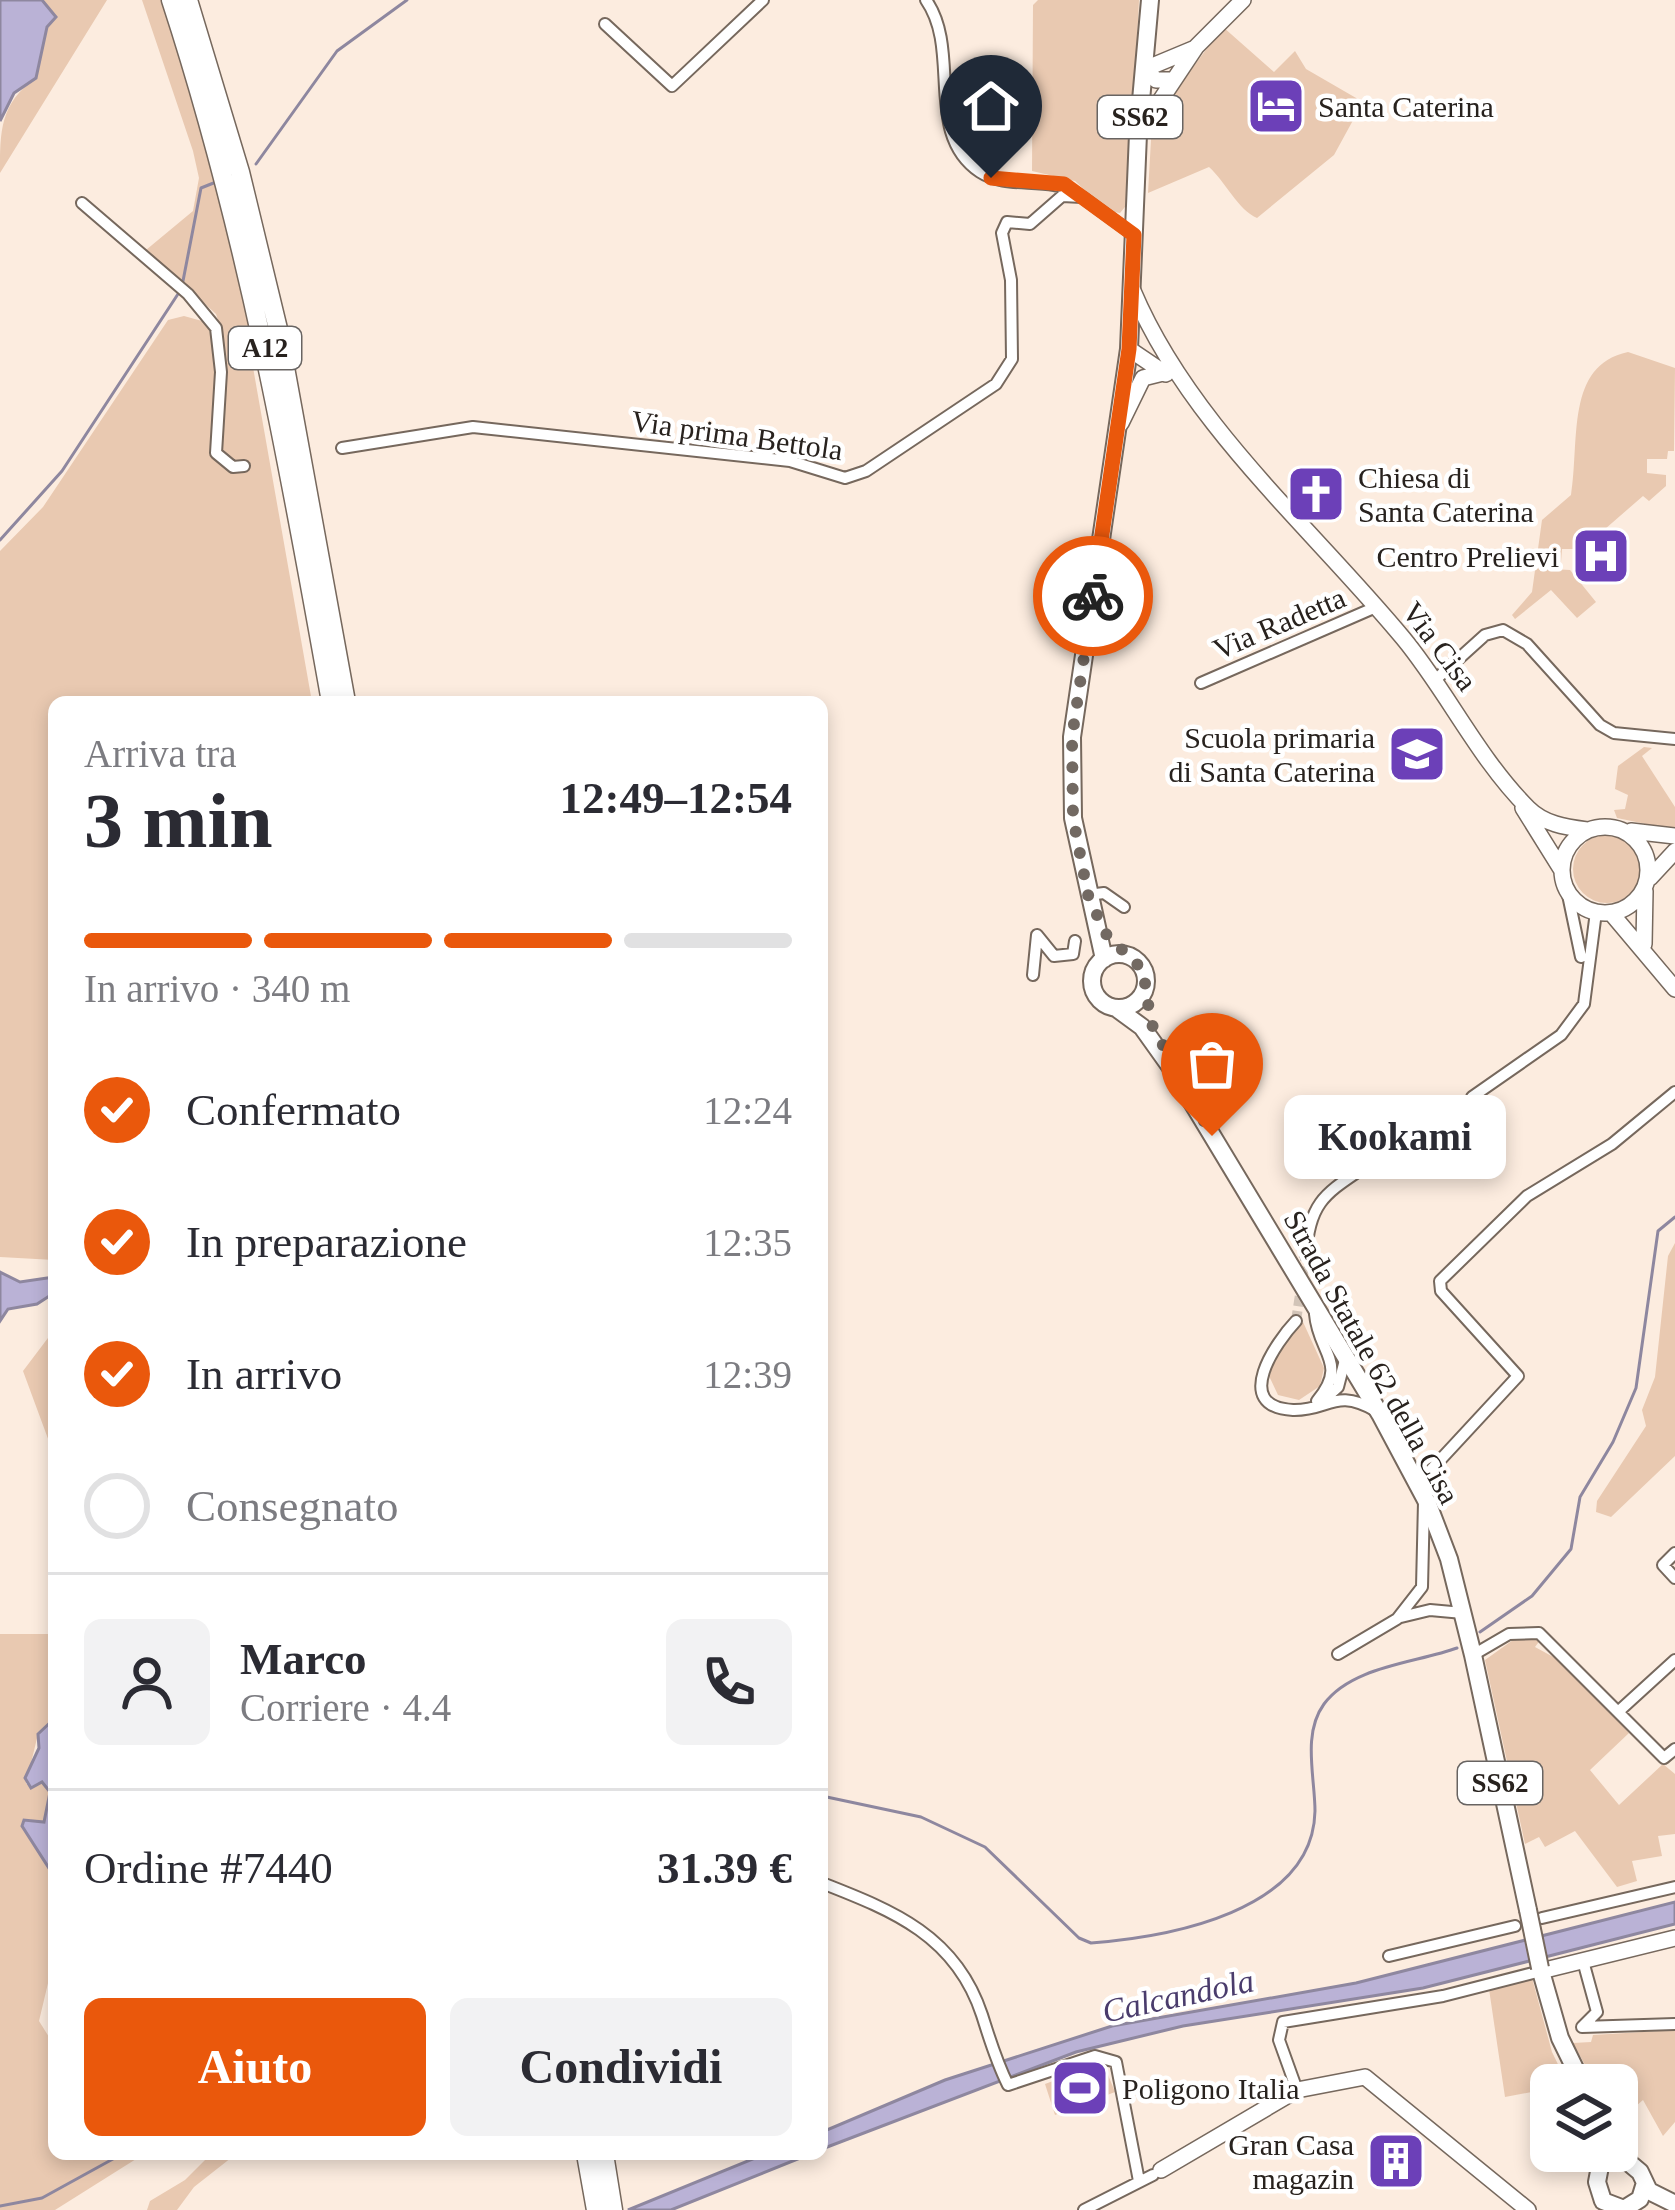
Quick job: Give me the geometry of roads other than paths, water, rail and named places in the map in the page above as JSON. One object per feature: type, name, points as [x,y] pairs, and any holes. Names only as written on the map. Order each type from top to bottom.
[{"type":"highway","name":"A12","points":[[171,0],[225,175],[262,333],[330,696]]},
{"type":"highway","name":"A12","points":[[188,0],[240,172],[278,329],[345,696]]},
{"type":"highway","points":[[587,2160],[596,2210]]},
{"type":"highway","points":[[605,2160],[613,2210]]},
{"type":"main road","name":"Strada Statale 62 della Cisa","points":[[1150,0],[1138,134],[1129,349],[1072,737],[1073,818],[1104,959],[1094,970],[1093,990],[1102,1003],[1142,1027],[1172,1069],[1345,1354],[1421,1491],[1473,1655],[1535,1914],[1540,1970],[1571,2064]]},
{"type":"main road","name":"Strada Statale 62 della Cisa","points":[[1088,895],[1105,933],[1143,970],[1143,993],[1172,1069]]},
{"type":"main road","points":[[1104,959],[1128,956]]},
{"type":"main road","points":[[1117,1008],[1129,1006],[1143,993]]},
{"type":"main road","points":[[1600,2172],[1596,2203],[1626,2208],[1672,2205]]},
{"type":"main road","points":[[1637,2172],[1644,2186],[1672,2205]]},
{"type":"main road","points":[[1626,2208],[1644,2186]]},
{"type":"street","points":[[605,24],[672,86],[763,0]]},
{"type":"street","points":[[926,0],[945,38],[946,112],[964,158],[991,178],[1064,184],[1134,235]]},
{"type":"street","points":[[1138,134],[1196,47],[1243,0]]},
{"type":"street","points":[[1148,37],[1165,49],[1196,47]]},
{"type":"street","points":[[1174,80],[1156,80],[1145,69],[1196,47]]},
{"type":"street","name":"Via prima Bettola","points":[[342,448],[473,427],[790,461],[845,478],[866,470],[996,384],[1012,359],[1003,226],[1038,221],[1062,196],[1082,196]]},
{"type":"street","points":[[82,203],[207,313],[220,346],[216,453],[233,467],[244,466]]},
{"type":"street","name":"Via Cisa","points":[[1132,290],[1181,379],[1434,681],[1562,870]]},
{"type":"street","points":[[1129,349],[1160,347]]},
{"type":"street","points":[[1129,349],[1163,374],[1181,379]]},
{"type":"street","points":[[1119,426],[1143,378],[1163,374]]},
{"type":"street","name":"Via Radetta","points":[[1201,683],[1376,607]]},
{"type":"street","points":[[1434,681],[1484,635],[1503,630],[1526,642],[1600,724],[1614,733],[1675,739]]},
{"type":"street","name":"Via Cisa","points":[[1508,785],[1531,812],[1562,827],[1587,830]]},
{"type":"street","points":[[1618,828],[1646,854],[1641,936],[1660,973]]},
{"type":"street","points":[[1587,989],[1562,870],[1568,847],[1587,830],[1618,828],[1675,836]]},
{"type":"street","points":[[1472,1097],[1561,1035],[1584,1004],[1588,944],[1604,913],[1634,903],[1675,850]]},
{"type":"street","points":[[1567,890],[1604,913],[1675,989]]},
{"type":"street","points":[[1088,895],[1104,893],[1124,907]]},
{"type":"street","points":[[1033,975],[1037,935],[1054,956],[1073,954],[1075,941]]},
{"type":"street","points":[[1338,1654],[1396,1618],[1422,1587],[1421,1491],[1518,1376],[1441,1292],[1440,1281],[1527,1196],[1612,1144],[1675,1092]]},
{"type":"street","points":[[1306,1255],[1307,1229],[1322,1197],[1372,1162]]},
{"type":"street","points":[[1315,1306],[1316,1327],[1333,1367],[1331,1384],[1315,1404]]},
{"type":"street","points":[[1296,1321],[1263,1363],[1263,1390],[1282,1408],[1337,1397],[1380,1414]]},
{"type":"street","points":[[1315,1404],[1338,1387],[1345,1354]]},
{"type":"street","points":[[1675,1553],[1663,1565],[1675,1578]]},
{"type":"street","points":[[1396,1618],[1430,1610],[1462,1613]]},
{"type":"street","points":[[1473,1655],[1509,1634],[1539,1633],[1664,1758],[1675,1749]]},
{"type":"street","points":[[1619,1711],[1675,1660]]},
{"type":"street","points":[[828,1885],[889,1909],[926,1931],[949,1954],[971,1991],[990,2050],[1007,2083],[1096,2056],[1116,2062],[1139,2181]]},
{"type":"street","points":[[1535,1914],[1675,1887]]},
{"type":"street","points":[[1390,1956],[1515,1926]]},
{"type":"street","points":[[1297,2090],[1279,2040],[1283,2022],[1443,1996],[1675,1938]]},
{"type":"street","points":[[1583,1961],[1597,2012],[1582,2027],[1675,2024]]},
{"type":"street","points":[[1084,2210],[1297,2090],[1365,2078],[1528,2210]]},
{"type":"waterway","points":[[256,164],[337,51],[407,0]]},
{"type":"waterway","points":[[183,281],[201,188],[216,182]]},
{"type":"waterway","points":[[0,540],[62,471],[178,294]]},
{"type":"waterway","points":[[1480,1632],[1532,1596],[1571,1549],[1580,1497],[1613,1442],[1636,1388],[1658,1231],[1675,1217]]},
{"type":"waterway","points":[[828,1797],[921,1817],[985,1847],[1079,1938],[1091,1943],[1158,1934],[1231,1913],[1264,1896],[1290,1873],[1308,1845],[1315,1811],[1313,1729],[1336,1691],[1386,1667],[1457,1648]]},
{"type":"waterway","points":[[0,2206],[42,2198],[111,2160]]},
{"type":"tunnel","points":[[1296,1321],[1306,1255]]},
{"type":"place","name":"Santa Caterina","points":[[1276,106]]},
{"type":"place","name":"Chiesa di Santa Caterina","points":[[1316,494]]},
{"type":"place","name":"Centro Prelievi","points":[[1601,556]]},
{"type":"place","name":"Scuola primaria di Santa Caterina","points":[[1417,754]]},
{"type":"place","name":"Kookami","points":[[1212,1136]]},
{"type":"place","name":"Poligono Italia","points":[[1080,2088]]},
{"type":"place","name":"Gran Casa magazin","points":[[1396,2161]]},
{"type":"water label","name":"Calcandola","points":[[1178,1996]]}]
